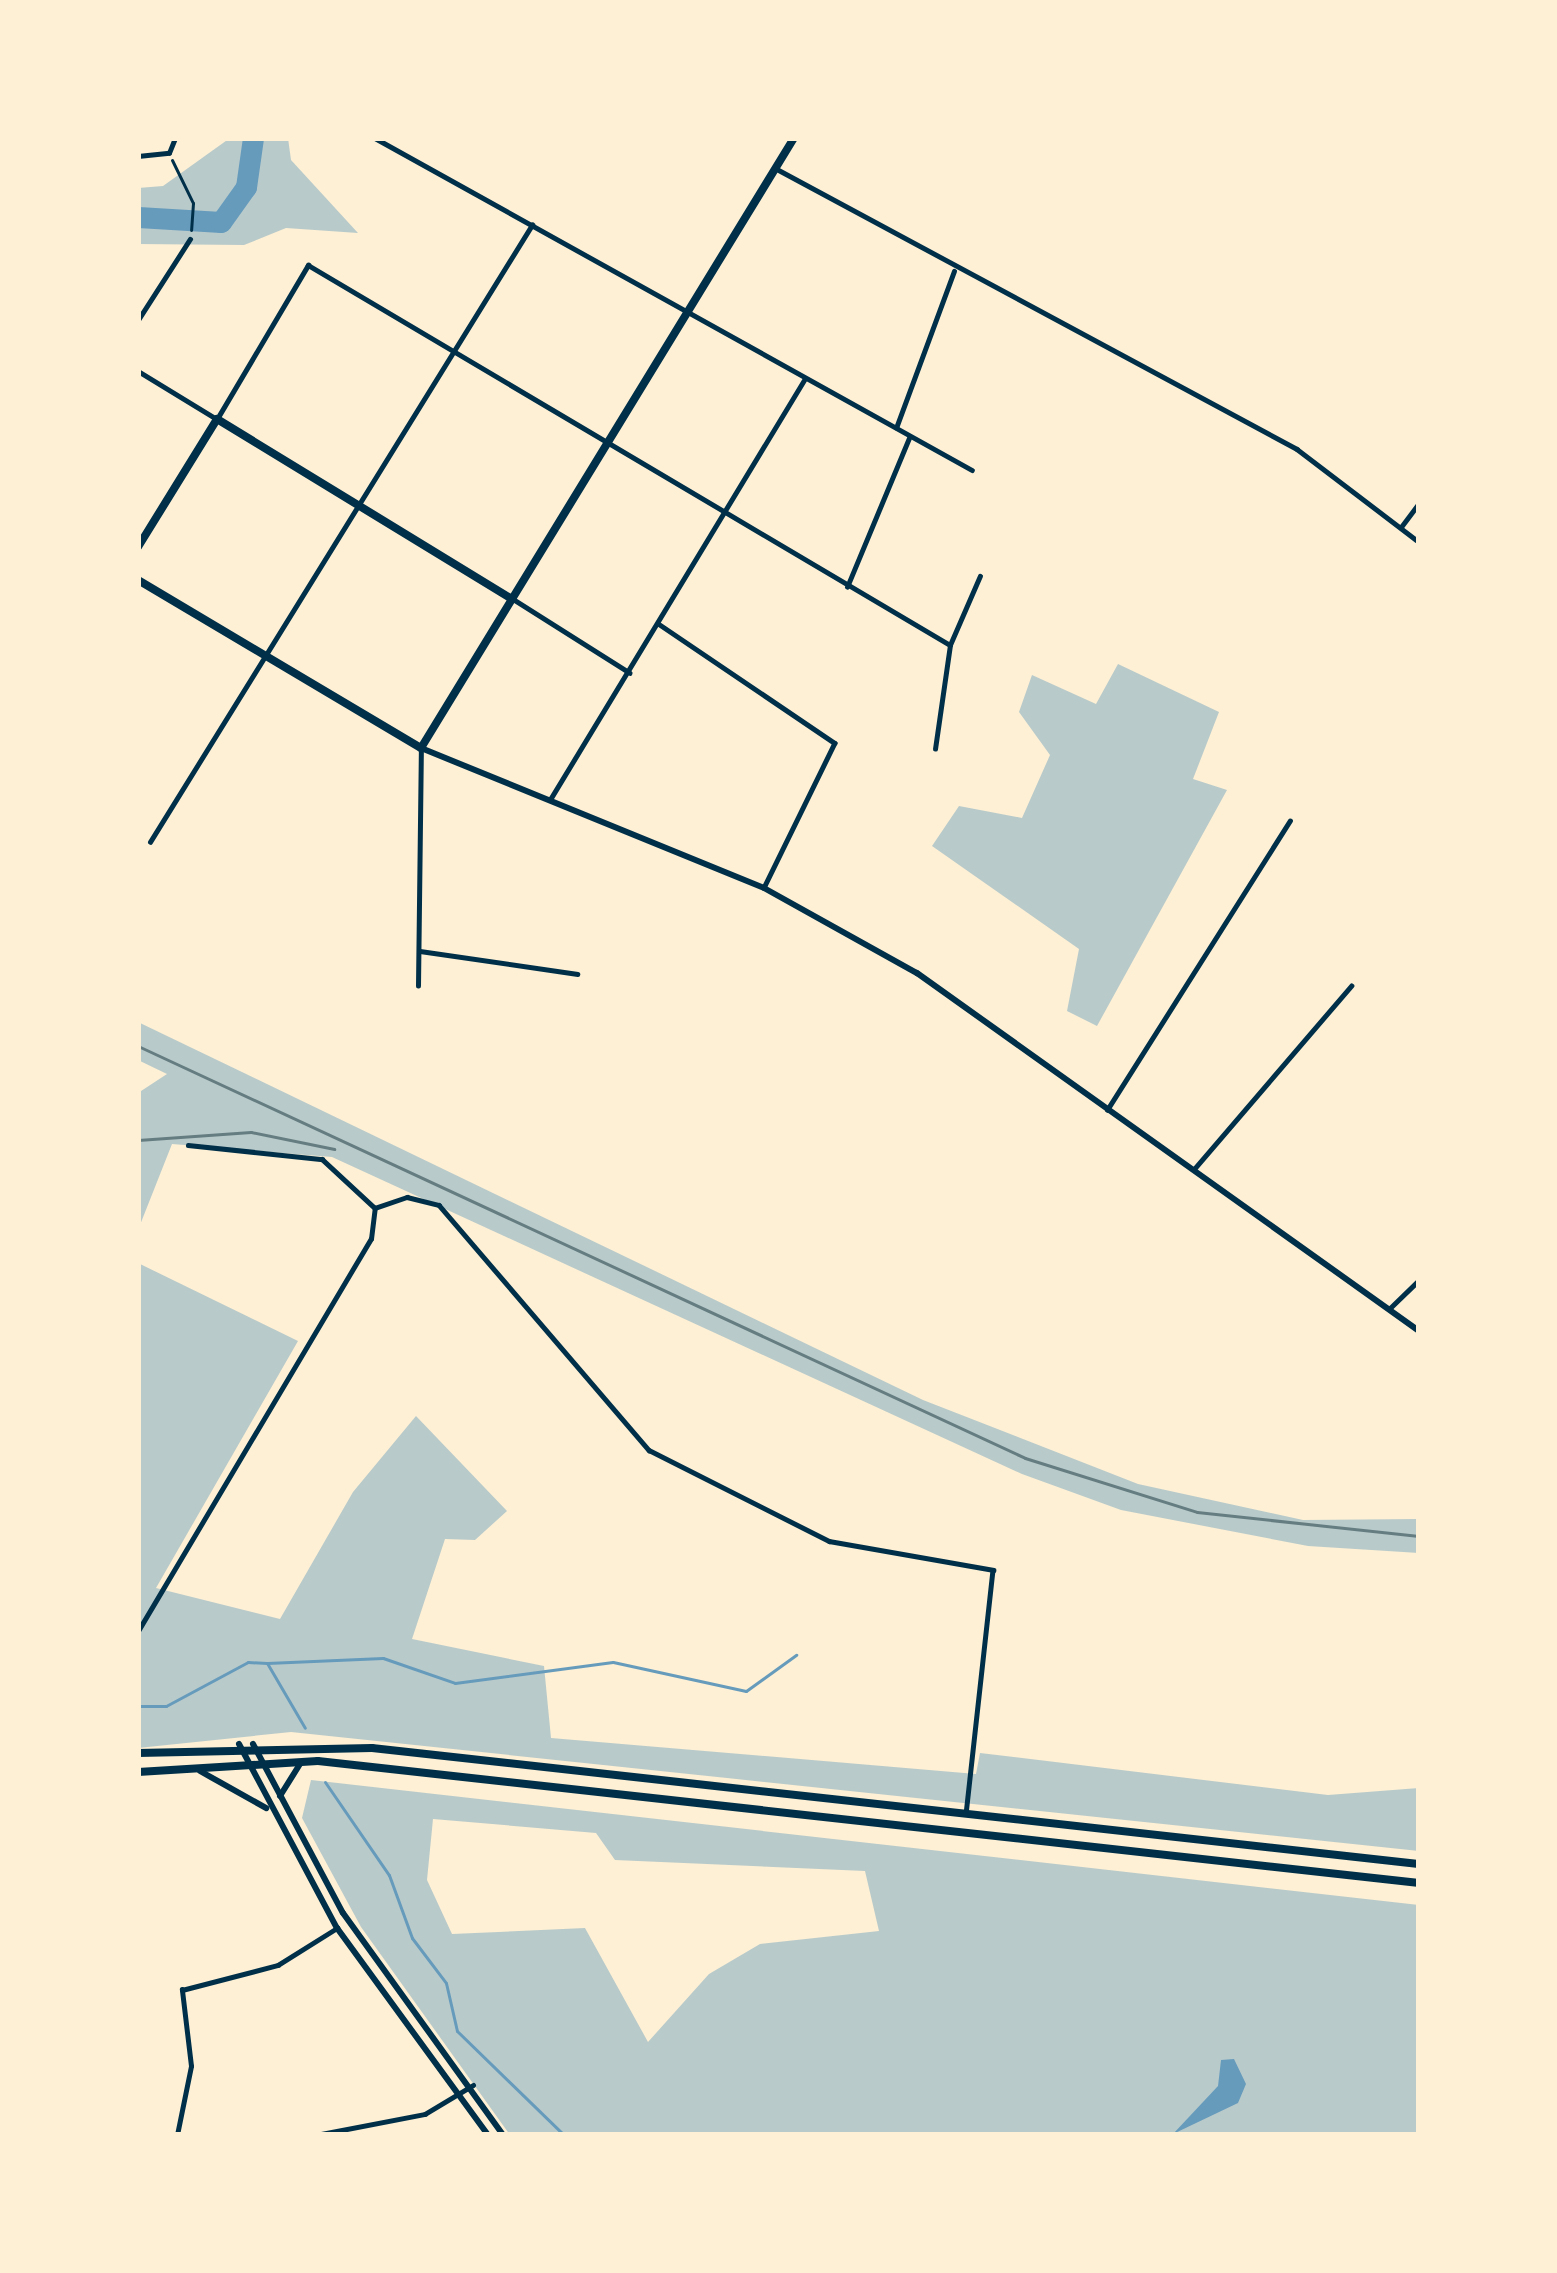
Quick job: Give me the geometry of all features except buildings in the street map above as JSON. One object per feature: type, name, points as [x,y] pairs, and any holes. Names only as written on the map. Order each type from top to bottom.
[{"type":"main road","points":[[138,580],[421,748],[794,138]]},
{"type":"main road","points":[[138,547],[217,419],[512,598]]},
{"type":"main road","points":[[138,1753],[253,1744],[966,1813],[1419,1864]]},
{"type":"main road","points":[[138,1772],[304,1761],[1419,1883]]},
{"type":"street","points":[[138,156],[169,153],[175,138]]},
{"type":"street","points":[[375,138],[972,470]]},
{"type":"street","points":[[775,168],[954,271],[1297,449],[1419,542]]},
{"type":"street","points":[[150,842],[532,225]]},
{"type":"street","points":[[138,320],[190,238]]},
{"type":"street","points":[[138,371],[217,419],[308,265],[722,516],[950,645]]},
{"type":"street","points":[[895,430],[954,271]]},
{"type":"street","points":[[551,798],[805,379]]},
{"type":"street","points":[[847,587],[909,438]]},
{"type":"street","points":[[1401,527],[1419,503]]},
{"type":"street","points":[[935,748],[950,645],[980,576]]},
{"type":"street","points":[[512,598],[629,673]]},
{"type":"street","points":[[658,624],[835,743],[764,888]]},
{"type":"street","points":[[418,986],[421,748],[764,888],[917,973],[1419,1331]]},
{"type":"street","points":[[1107,1110],[1291,821]]},
{"type":"street","points":[[420,951],[578,974]]},
{"type":"street","points":[[1193,1170],[1351,986]]},
{"type":"street","points":[[188,1145],[322,1159],[375,1208]]},
{"type":"street","points":[[375,1208],[407,1197],[439,1205],[650,1450],[829,1540],[993,1570],[966,1813]]},
{"type":"street","points":[[138,1630],[371,1239],[375,1208]]},
{"type":"street","points":[[1389,1309],[1419,1280]]},
{"type":"street","points":[[239,1744],[272,1814],[337,1928],[462,2092],[488,2135]]},
{"type":"street","points":[[253,1744],[359,1937],[472,2085],[503,2135]]},
{"type":"street","points":[[280,1800],[285,1776],[304,1761]]},
{"type":"street","points":[[183,1768],[217,1774],[272,1814]]},
{"type":"street","points":[[178,2135],[191,2066],[182,1990],[278,1965],[337,1928]]},
{"type":"street","points":[[320,2135],[425,2114],[472,2085]]},
{"type":"path","points":[[169,153],[193,202],[190,238]]},
{"type":"shaded area","points":[[230,138],[288,138],[291,160],[358,233],[286,228],[244,245],[138,244],[138,188],[163,186]]},
{"type":"shaded area","points":[[1118,664],[1219,712],[1193,779],[1227,790],[1097,1026],[1067,1011],[1079,949],[932,846],[959,806],[1022,818],[1050,755],[1019,712],[1032,675],[1096,704]]},
{"type":"shaded area","points":[[138,1022],[923,1400],[1138,1484],[1303,1520],[1419,1519],[1419,1553],[1308,1546],[1121,1510],[1022,1474],[332,1157],[172,1144],[138,1230],[138,1093],[167,1074],[138,1060]]},
{"type":"shaded area","points":[[138,1263],[298,1341],[156,1588],[280,1619],[353,1492],[416,1416],[507,1511],[475,1540],[445,1539],[412,1639],[544,1666],[551,1738],[976,1774],[980,1753],[1328,1795],[1419,1788],[1419,1851],[291,1732],[138,1748]]},
{"type":"shaded area","points":[[311,1780],[1419,1905],[1419,2135],[510,2135],[361,1927],[302,1818]],"holes":[[[433,1819],[596,1833],[615,1860],[865,1871],[879,1931],[760,1944],[709,1974],[648,2042],[585,1928],[452,1934],[427,1880]]]},
{"type":"water","points":[[1234,2059],[1246,2084],[1238,2103],[1173,2134],[1218,2086],[1221,2060]]},
{"type":"waterway","points":[[138,217],[221,222],[246,187],[253,138]]},
{"type":"waterway","points":[[267,1663],[383,1658],[455,1683],[613,1662],[746,1691],[796,1655]]},
{"type":"waterway","points":[[138,1706],[166,1706],[248,1662],[267,1663],[305,1728]]},
{"type":"waterway","points":[[325,1782],[389,1875],[412,1938],[446,1983],[457,2031],[564,2135]]},
{"type":"railway","points":[[138,1046],[1025,1458],[1197,1512],[1419,1536]]},
{"type":"railway","points":[[138,1140],[251,1132],[334,1149]]}]
